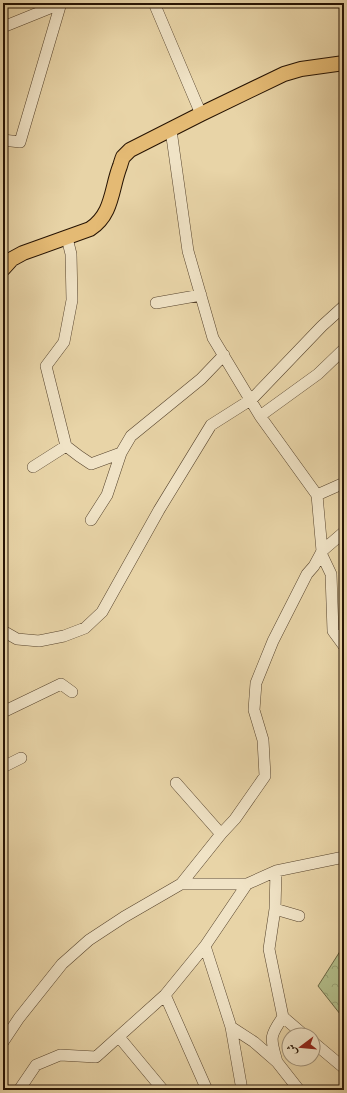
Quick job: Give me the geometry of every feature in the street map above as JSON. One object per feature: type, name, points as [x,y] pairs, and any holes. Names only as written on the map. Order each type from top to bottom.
[{"type":"main road","points":[[3,269],[12,258],[67,238],[99,224],[105,214],[123,157],[130,150],[284,74],[344,63]]},
{"type":"street","points":[[154,3],[201,114]]},
{"type":"street","points":[[3,27],[60,4]]},
{"type":"street","points":[[3,140],[20,142],[60,4]]},
{"type":"street","points":[[171,130],[188,251],[213,338],[252,399],[260,416],[317,496],[321,552],[331,574],[333,631],[344,646]]},
{"type":"street","points":[[67,238],[71,254],[72,300],[64,342],[46,366],[66,446],[91,464],[121,453]]},
{"type":"street","points":[[156,303],[201,295]]},
{"type":"street","points":[[3,631],[17,639],[39,641],[64,636],[84,628],[102,612],[159,510],[211,425],[252,399],[322,326],[344,306]]},
{"type":"street","points":[[260,416],[318,374],[344,349]]},
{"type":"street","points":[[92,520],[107,496],[121,453],[131,436],[201,379],[224,355]]},
{"type":"street","points":[[33,467],[66,446]]},
{"type":"street","points":[[317,496],[344,483]]},
{"type":"street","points":[[3,1042],[19,1018],[57,970],[89,940],[124,917],[181,884],[235,819],[265,776],[263,740],[254,710],[256,684],[273,641],[307,574],[314,566],[321,552],[344,532]]},
{"type":"street","points":[[3,712],[61,684],[72,692]]},
{"type":"street","points":[[3,767],[21,758]]},
{"type":"street","points":[[176,783],[221,834]]},
{"type":"street","points":[[181,884],[247,884],[276,871],[344,857]]},
{"type":"street","points":[[276,871],[275,909],[269,949],[283,1017],[295,1027]]},
{"type":"street","points":[[19,1090],[36,1065],[60,1055],[96,1057],[119,1037],[165,995],[205,946],[247,884]]},
{"type":"street","points":[[275,909],[299,916]]},
{"type":"street","points":[[205,946],[231,1027],[242,1090]]},
{"type":"street","points":[[165,995],[207,1090]]},
{"type":"street","points":[[277,1062],[272,1042],[272,1033],[283,1017]]},
{"type":"street","points":[[231,1027],[254,1042],[277,1062],[299,1090]]},
{"type":"street","points":[[119,1037],[163,1090]]},
{"type":"street","points":[[321,1049],[344,1068]]},
{"type":"green space","points":[[344,945],[344,1019],[318,986]]}]
